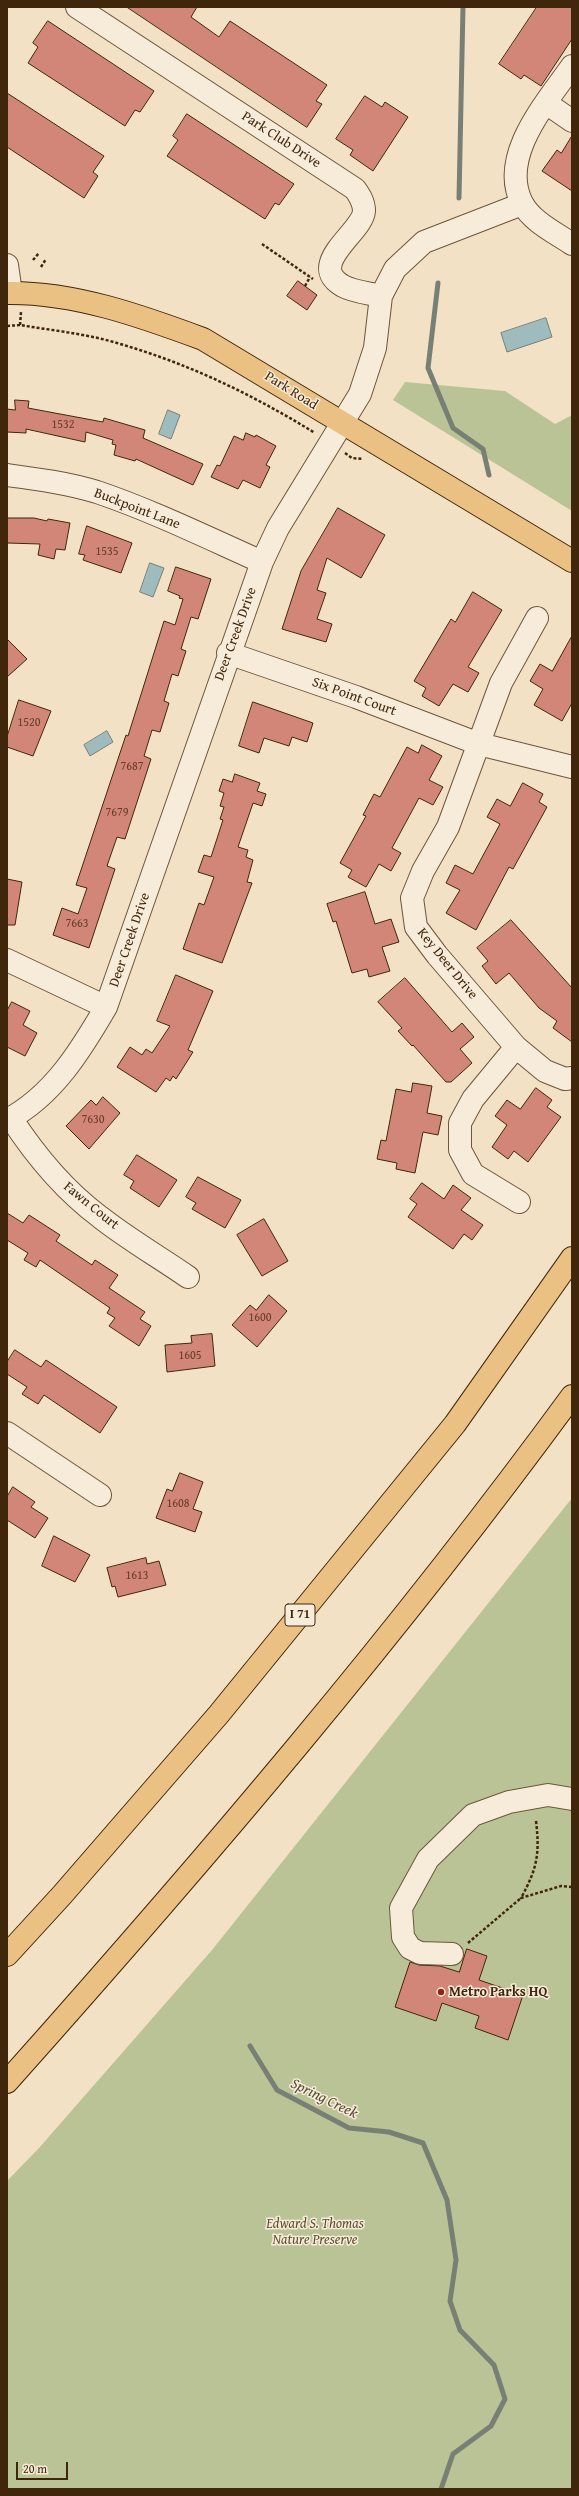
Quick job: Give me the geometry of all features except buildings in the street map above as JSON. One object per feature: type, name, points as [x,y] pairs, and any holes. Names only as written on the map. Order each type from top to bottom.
[{"type":"main road","name":"Park Road","points":[[9,293],[73,300],[140,316],[203,339],[572,561]]},
{"type":"main road","name":"I 71","points":[[7,1955],[62,1895],[219,1714],[455,1424],[572,1258]]},
{"type":"main road","points":[[7,2082],[133,1940],[289,1757],[504,1488],[572,1396]]},
{"type":"street","name":"Park Club Drive","points":[[77,7],[355,189],[362,200],[364,212],[359,224],[335,252],[331,263],[333,276],[341,285],[349,289],[381,296]]},
{"type":"street","points":[[572,66],[531,125],[517,155],[518,188],[522,204],[533,217],[572,244]]},
{"type":"street","points":[[546,104],[572,121]]},
{"type":"street","name":"Deer Creek Drive","points":[[9,1119],[38,1098],[67,1070],[106,1007],[228,653],[262,562],[278,528],[360,394],[375,348],[381,296],[396,269],[424,242],[522,204]]},
{"type":"street","name":"Park Road","points":[[7,265],[9,293]]},
{"type":"street","name":"Buckpoint Lane","points":[[7,474],[49,480],[95,492],[140,508],[262,562]]},
{"type":"street","points":[[480,744],[486,720],[501,682],[538,618]]},
{"type":"street","name":"Six Point Court","points":[[228,653],[356,697],[480,744],[572,767]]},
{"type":"street","name":"Key Deer Drive","points":[[480,744],[448,827],[423,871],[412,898],[416,927],[437,955],[516,1048],[545,1071],[565,1079],[572,1078]]},
{"type":"street","points":[[7,960],[106,1007]]},
{"type":"street","points":[[516,1048],[470,1105],[460,1123],[460,1150],[473,1174],[518,1202]]},
{"type":"street","name":"Fawn Court","points":[[9,1119],[62,1184],[99,1217],[188,1277]]},
{"type":"street","points":[[7,1433],[100,1495]]},
{"type":"street","points":[[452,1954],[420,1953],[410,1948],[403,1937],[401,1908],[428,1859],[473,1815],[509,1802],[548,1795],[572,1799]]},
{"type":"path","points":[[262,244],[316,281]]},
{"type":"path","points":[[34,260],[39,253]]},
{"type":"path","points":[[41,267],[46,259]]},
{"type":"path","points":[[305,286],[310,277]]},
{"type":"path","points":[[20,320],[20,325]]},
{"type":"path","points":[[7,326],[20,325],[108,341],[166,358],[218,379],[272,407],[321,436]]},
{"type":"path","points":[[452,1954],[480,1934],[521,1898],[533,1876],[539,1847],[536,1821]]},
{"type":"path","points":[[521,1898],[560,1886],[572,1887]]},
{"type":"green space","points":[[405,382],[505,391],[555,424],[572,415],[572,511],[393,400]]},
{"type":"green space","name":"Edward S. Thomas Nature Preserve","points":[[572,1498],[572,2489],[7,2489],[7,2181],[39,2148],[212,1950]]},
{"type":"water","points":[[546,318],[552,337],[507,352],[501,333]]},
{"type":"water","points":[[168,410],[180,415],[171,439],[159,434]]},
{"type":"water","points":[[150,563],[164,568],[153,597],[140,592]]},
{"type":"water","points":[[107,731],[113,742],[90,756],[84,745]]},
{"type":"waterway","points":[[459,198],[463,7]]},
{"type":"waterway","points":[[438,283],[428,368],[453,428],[483,449],[489,475]]},
{"type":"waterway","name":"Spring Creek","points":[[250,2046],[277,2090],[349,2128],[389,2132],[423,2143],[447,2200],[456,2260],[450,2301],[460,2330],[494,2365],[505,2399],[491,2426],[453,2454],[441,2489]]},
{"type":"place","name":"Metro Parks HQ","points":[[441,1992]]}]
